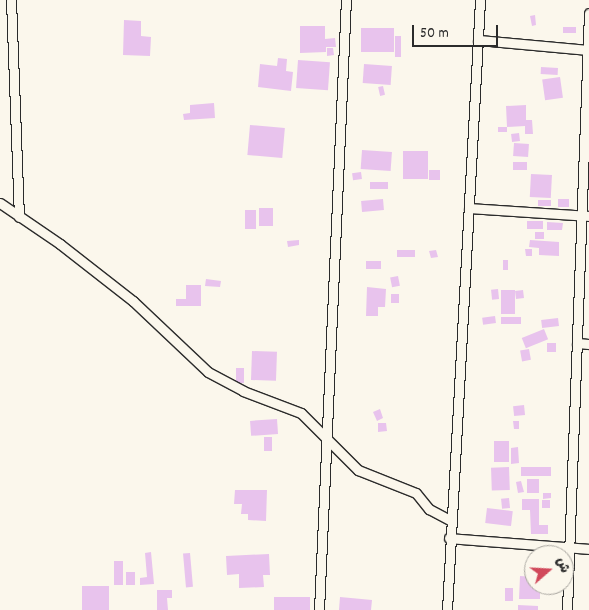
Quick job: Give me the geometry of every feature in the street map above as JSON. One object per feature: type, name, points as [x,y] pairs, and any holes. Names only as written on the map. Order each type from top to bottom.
[{"type":"street","points":[[10,0],[19,217]]},
{"type":"street","points":[[319,610],[346,0]]},
{"type":"street","points":[[447,610],[449,538],[480,0]]},
{"type":"street","points":[[569,545],[577,344],[585,216],[589,13]]},
{"type":"street","points":[[478,40],[587,50]]},
{"type":"street","points":[[0,204],[133,301],[208,372],[243,392],[301,413],[358,470],[416,493],[429,509],[450,520]]},
{"type":"street","points":[[469,208],[585,216]]},
{"type":"street","points":[[577,344],[589,344]]},
{"type":"street","points":[[449,538],[533,545]]},
{"type":"street","points":[[574,548],[589,549]]},
{"type":"street","points":[[567,595],[567,610]]},
{"type":"building","points":[[535,15],[536,25],[532,26],[530,16]]},
{"type":"building","points":[[124,20],[141,21],[141,36],[151,37],[150,56],[123,55]]},
{"type":"building","points":[[300,26],[325,26],[325,39],[335,38],[336,47],[326,47],[326,52],[300,53]]},
{"type":"building","points":[[563,27],[576,27],[576,33],[563,33]]},
{"type":"building","points":[[361,28],[394,28],[394,52],[361,52]]},
{"type":"building","points":[[395,36],[401,36],[401,57],[395,57]]},
{"type":"building","points":[[327,48],[333,48],[334,55],[327,56]]},
{"type":"building","points":[[278,58],[287,59],[286,71],[293,72],[291,91],[258,87],[260,64],[277,66]]},
{"type":"building","points":[[298,60],[330,62],[328,90],[296,88]]},
{"type":"building","points":[[364,64],[392,66],[391,85],[363,83]]},
{"type":"building","points":[[541,67],[558,68],[558,75],[541,74]]},
{"type":"building","points":[[560,77],[563,98],[545,100],[542,80]]},
{"type":"building","points":[[383,86],[385,95],[380,96],[378,87]]},
{"type":"building","points":[[214,103],[215,118],[184,120],[183,114],[190,113],[190,105]]},
{"type":"building","points":[[526,105],[526,120],[532,120],[533,134],[525,134],[525,126],[507,127],[506,106]]},
{"type":"building","points":[[250,125],[285,128],[282,158],[247,155]]},
{"type":"building","points":[[498,127],[507,127],[507,132],[498,132]]},
{"type":"building","points":[[519,133],[520,141],[512,142],[511,134]]},
{"type":"building","points":[[514,143],[529,144],[528,157],[513,156]]},
{"type":"building","points":[[362,150],[392,152],[391,171],[361,169]]},
{"type":"building","points":[[403,151],[428,151],[428,179],[403,179]]},
{"type":"building","points":[[513,162],[527,162],[527,170],[513,170]]},
{"type":"building","points":[[429,170],[440,170],[440,180],[429,180]]},
{"type":"building","points":[[361,172],[362,179],[353,180],[352,173]]},
{"type":"building","points":[[531,174],[552,175],[551,198],[530,197]]},
{"type":"building","points":[[370,182],[388,182],[388,189],[370,189]]},
{"type":"building","points":[[383,199],[384,210],[362,212],[361,201]]},
{"type":"building","points":[[558,199],[569,199],[569,207],[558,207]]},
{"type":"building","points":[[538,200],[551,200],[551,206],[538,206]]},
{"type":"building","points":[[259,208],[273,208],[273,226],[259,226]]},
{"type":"building","points":[[245,210],[256,210],[256,229],[245,229]]},
{"type":"building","points":[[527,221],[543,221],[543,229],[527,229]]},
{"type":"building","points":[[547,222],[563,223],[562,230],[547,230]]},
{"type":"building","points":[[535,232],[544,232],[544,239],[535,239]]},
{"type":"building","points":[[299,240],[299,245],[288,247],[287,241]]},
{"type":"building","points":[[530,240],[559,242],[559,256],[539,255],[539,248],[529,247]]},
{"type":"building","points":[[525,249],[532,249],[532,256],[526,256]]},
{"type":"building","points":[[397,250],[415,250],[415,257],[397,257]]},
{"type":"building","points":[[436,250],[438,257],[431,258],[429,251]]},
{"type":"building","points":[[503,260],[508,260],[508,270],[503,270]]},
{"type":"building","points":[[366,261],[381,261],[381,269],[366,269]]},
{"type":"building","points":[[398,276],[400,286],[392,287],[390,278]]},
{"type":"building","points":[[206,279],[221,281],[220,287],[205,286]]},
{"type":"building","points":[[186,285],[201,285],[201,306],[176,306],[176,299],[186,299]]},
{"type":"building","points":[[367,287],[386,289],[385,307],[378,307],[378,316],[366,316]]},
{"type":"building","points":[[498,289],[499,299],[492,300],[491,290]]},
{"type":"building","points":[[501,290],[515,290],[515,314],[501,314]]},
{"type":"building","points":[[523,290],[524,298],[516,299],[515,291]]},
{"type":"building","points":[[391,294],[399,294],[399,303],[391,303]]},
{"type":"building","points":[[495,316],[496,323],[483,325],[482,318]]},
{"type":"building","points":[[501,317],[521,317],[521,324],[501,324]]},
{"type":"building","points":[[558,318],[559,326],[542,328],[541,320]]},
{"type":"building","points":[[544,329],[548,339],[526,348],[522,338]]},
{"type":"building","points":[[547,343],[556,343],[556,352],[547,352]]},
{"type":"building","points":[[529,349],[531,360],[522,361],[520,351]]},
{"type":"building","points":[[252,351],[277,352],[276,381],[251,380]]},
{"type":"building","points":[[236,368],[244,368],[244,383],[236,383]]},
{"type":"building","points":[[524,405],[525,415],[514,416],[513,406]]},
{"type":"building","points":[[380,409],[383,418],[377,421],[373,412]]},
{"type":"building","points":[[277,419],[278,434],[251,436],[250,421]]},
{"type":"building","points":[[513,421],[519,421],[519,429],[514,429]]},
{"type":"building","points":[[378,423],[386,423],[387,431],[378,432]]},
{"type":"building","points":[[264,437],[272,437],[272,451],[264,451]]},
{"type":"building","points":[[494,441],[509,441],[509,462],[494,462]]},
{"type":"building","points":[[518,447],[519,463],[511,464],[511,448]]},
{"type":"building","points":[[509,467],[510,490],[492,491],[491,468]]},
{"type":"building","points":[[521,467],[551,467],[551,476],[521,476]]},
{"type":"building","points":[[527,479],[539,479],[539,493],[527,493]]},
{"type":"building","points":[[521,481],[524,492],[518,493],[516,482]]},
{"type":"building","points":[[235,490],[267,490],[266,521],[248,520],[248,514],[241,514],[242,504],[234,504]]},
{"type":"building","points":[[543,493],[551,493],[551,498],[543,499]]},
{"type":"building","points":[[509,498],[510,508],[502,509],[501,499]]},
{"type":"building","points":[[522,499],[539,499],[539,525],[548,525],[548,534],[531,534],[530,510],[522,510]]},
{"type":"building","points":[[542,500],[550,500],[550,508],[542,508]]},
{"type":"building","points":[[487,508],[513,511],[511,526],[485,523]]},
{"type":"building","points":[[151,552],[154,584],[140,585],[140,578],[147,577],[145,553]]},
{"type":"building","points":[[190,553],[193,587],[186,587],[183,554]]},
{"type":"building","points":[[269,554],[270,575],[263,575],[264,587],[239,588],[239,574],[227,575],[226,556]]},
{"type":"building","points":[[114,561],[123,561],[123,585],[114,585]]},
{"type":"building","points":[[126,572],[135,572],[135,585],[126,585]]},
{"type":"building","points":[[520,576],[524,576],[524,595],[540,595],[540,599],[519,599]]},
{"type":"building","points":[[82,586],[109,586],[109,610],[82,610]]},
{"type":"building","points":[[505,588],[513,588],[513,601],[505,601]]},
{"type":"building","points":[[157,590],[172,590],[172,598],[167,598],[168,610],[157,610]]},
{"type":"building","points":[[274,597],[310,597],[310,610],[274,610]]},
{"type":"building","points":[[340,597],[372,600],[371,610],[339,610]]},
{"type":"building","points":[[518,605],[538,606],[538,610],[518,610]]}]
